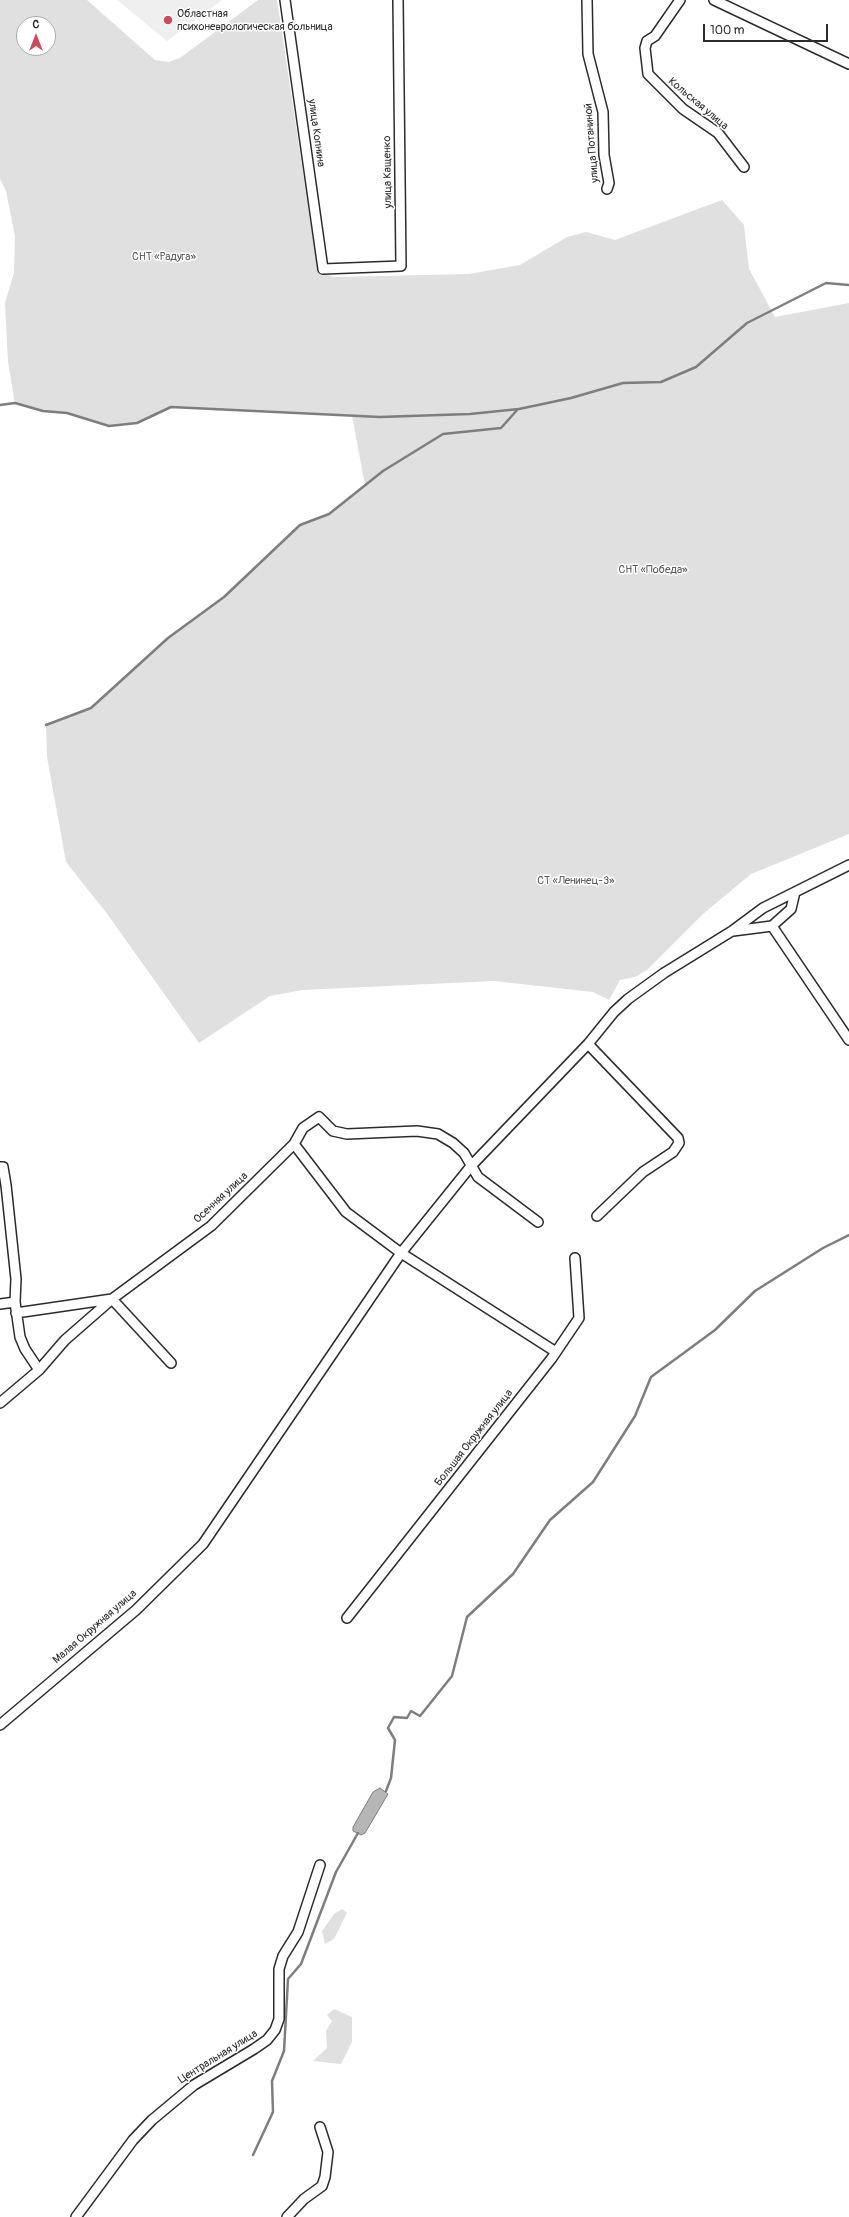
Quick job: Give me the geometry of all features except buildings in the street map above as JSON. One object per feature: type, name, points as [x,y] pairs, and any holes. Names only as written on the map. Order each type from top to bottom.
[{"type":"street","name":"улица Копнина","points":[[285,0],[323,269]]},
{"type":"street","name":"улица Кащенко","points":[[323,269],[401,266],[398,0]]},
{"type":"street","name":"улица Потаниной","points":[[587,0],[588,54],[603,112],[604,155],[609,183],[607,189]]},
{"type":"street","name":"Кольская улица","points":[[680,0],[655,36],[647,41],[645,48],[648,74],[683,109],[718,133],[744,167]]},
{"type":"street","points":[[714,0],[849,64]]},
{"type":"street","points":[[732,931],[763,908],[849,865]]},
{"type":"street","points":[[732,931],[772,926],[791,909],[795,892]]},
{"type":"street","points":[[772,926],[849,1040]]},
{"type":"street","name":"Малая Окружная улица","points":[[0,1725],[136,1610],[203,1544],[401,1253],[471,1166],[588,1044],[614,1012],[628,999],[670,969],[732,931]]},
{"type":"street","points":[[588,1044],[678,1138],[679,1143],[673,1152],[643,1172],[597,1216]]},
{"type":"street","name":"Осенняя улица","points":[[0,1403],[39,1370],[65,1340],[112,1299],[211,1226],[294,1144],[303,1128],[319,1117],[333,1131],[347,1134],[417,1131],[438,1134],[453,1143],[464,1153],[471,1166]]},
{"type":"street","points":[[294,1144],[346,1212],[401,1253],[556,1352]]},
{"type":"street","points":[[471,1166],[478,1177],[538,1222]]},
{"type":"street","points":[[2,1167],[16,1279],[16,1313],[23,1343],[39,1370]]},
{"type":"street","name":"Большая Окружная улица","points":[[347,1618],[556,1352],[579,1318],[576,1258]]},
{"type":"street","points":[[16,1313],[112,1299],[171,1363]]},
{"type":"street","points":[[0,1304],[15,1302]]},
{"type":"street","name":"Центральная улица","points":[[76,2217],[133,2140],[152,2120],[194,2085],[254,2049],[267,2040],[276,2030],[278,2019],[279,1969],[283,1956],[298,1932],[320,1865]]},
{"type":"street","points":[[287,2217],[304,2199],[322,2186],[325,2177],[328,2152],[320,2127]]},
{"type":"shaded area","name":"Областная психоневрологическая больница","points":[[117,0],[222,0],[167,41]]},
{"type":"shaded area","points":[[380,1788],[388,1794],[365,1833],[361,1835],[353,1831],[353,1827],[373,1792]]},
{"type":"green space","points":[[0,0],[87,0],[155,60],[168,62],[180,58],[258,0],[277,0],[318,272],[334,277],[469,274],[520,265],[567,237],[586,232],[615,240],[722,200],[744,225],[749,269],[775,317],[849,303],[849,834],[751,874],[703,914],[647,970],[635,977],[620,980],[609,1000],[593,992],[494,981],[302,990],[270,996],[199,1043],[108,915],[66,862],[47,757],[46,725],[91,708],[168,638],[224,597],[300,525],[329,514],[365,485],[352,416],[171,407],[137,423],[109,426],[67,413],[43,411],[15,403],[8,362],[5,303],[14,273],[15,237],[6,191],[0,179]]},
{"type":"green space","points":[[342,1909],[347,1913],[334,1939],[325,1944],[322,1931],[334,1914]]},
{"type":"green space","points":[[334,2009],[352,2017],[352,2042],[341,2064],[313,2061],[327,2048],[326,2031],[332,2021],[327,2015]]},
{"type":"waterway","points":[[0,405],[15,403],[43,411],[67,413],[109,426],[137,423],[171,407],[380,417],[470,414],[519,409],[571,398],[623,383],[661,382],[696,367],[747,323],[826,283],[849,285]]},
{"type":"waterway","points":[[46,725],[91,708],[168,638],[224,597],[300,525],[329,514],[383,471],[443,434],[501,428],[518,409]]},
{"type":"waterway","points":[[386,1791],[391,1778],[395,1740],[388,1728],[394,1717],[407,1718],[411,1711],[420,1716],[452,1676],[467,1617],[513,1574],[550,1520],[593,1482],[635,1416],[651,1377],[715,1330],[755,1291],[823,1248],[849,1235]]},
{"type":"waterway","points":[[253,2155],[273,2112],[272,2081],[284,2051],[288,1979],[301,1964],[336,1872],[358,1833]]},
{"type":"place","name":"Областная психоневрологическая больница","points":[[168,20]]},
{"type":"park label","name":"СНТ «Радуга»","points":[[164,257]]},
{"type":"park label","name":"СНТ «Победа»","points":[[653,570]]},
{"type":"park label","name":"СТ «Ленинец-3»","points":[[576,881]]}]
